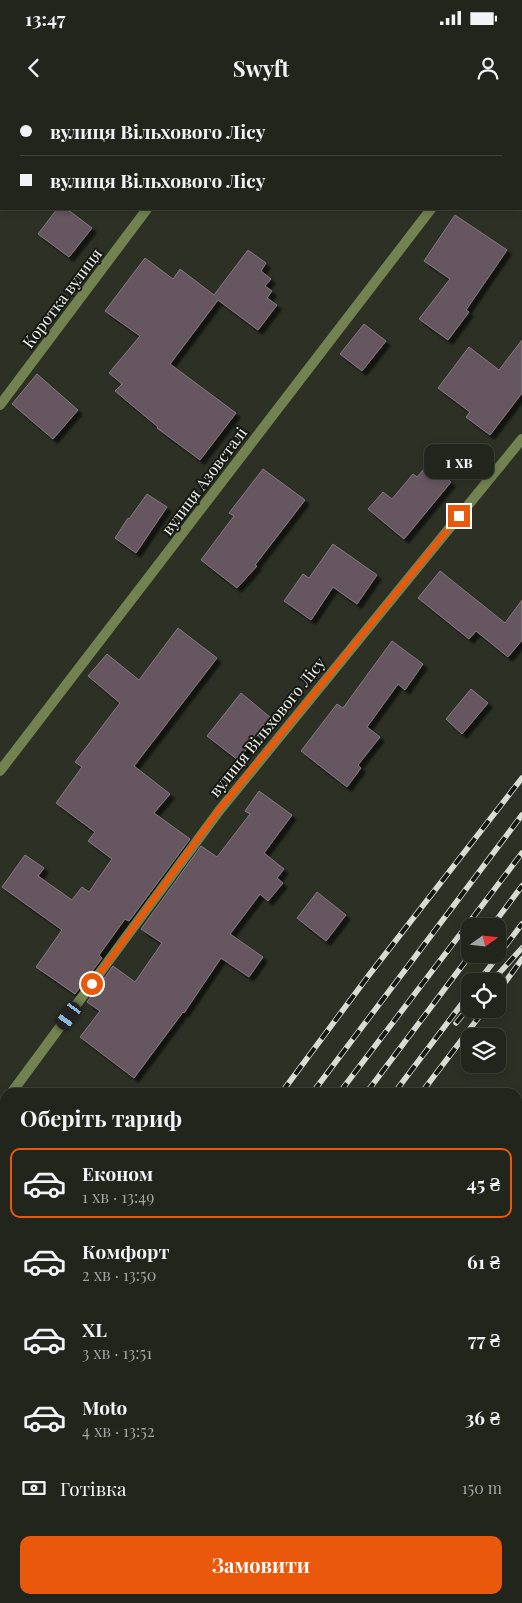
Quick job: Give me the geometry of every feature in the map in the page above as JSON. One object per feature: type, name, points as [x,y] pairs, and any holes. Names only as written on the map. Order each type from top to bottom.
[{"type":"street","name":"Коротка вулиця","points":[[0,406],[146,210]]},
{"type":"street","name":"вулиця Азовсталі","points":[[0,771],[430,210]]},
{"type":"street","name":"вулиця Вільхового Лісу","points":[[15,1088],[218,811],[522,439]]},
{"type":"building","points":[[56,210],[68,210],[92,228],[69,257],[38,234]]},
{"type":"building","points":[[455,215],[507,250],[466,310],[469,312],[448,340],[419,319],[450,279],[424,261]]},
{"type":"building","points":[[248,250],[266,263],[261,271],[271,279],[265,286],[272,291],[267,298],[277,305],[258,330],[218,300],[170,364],[236,413],[200,460],[157,428],[115,391],[122,384],[109,373],[140,336],[105,311],[145,258],[173,279],[180,269],[214,295]]},
{"type":"building","points":[[364,324],[386,341],[362,371],[340,354]]},
{"type":"building","points":[[522,340],[522,393],[490,435],[466,417],[470,412],[438,388],[469,347],[499,370]]},
{"type":"building","points":[[37,374],[78,410],[53,439],[12,404]]},
{"type":"building","points":[[429,463],[451,482],[404,539],[368,509],[383,492],[392,499],[413,474],[417,477]]},
{"type":"building","points":[[263,469],[305,500],[255,565],[257,566],[237,588],[201,560],[234,516],[229,513]]},
{"type":"building","points":[[147,494],[167,507],[136,553],[115,538]]},
{"type":"building","points":[[333,544],[377,575],[357,604],[333,587],[311,620],[284,601],[303,574],[309,578]]},
{"type":"building","points":[[440,571],[505,623],[522,600],[522,640],[508,657],[476,631],[469,639],[418,598]]},
{"type":"building","points":[[178,628],[217,658],[134,766],[170,794],[154,813],[190,839],[129,921],[125,919],[99,955],[102,958],[75,994],[36,967],[62,930],[2,887],[25,855],[44,868],[38,876],[72,900],[82,887],[89,892],[112,859],[88,841],[95,832],[56,803],[82,767],[75,762],[120,703],[88,676],[107,654],[139,680]]},
{"type":"building","points":[[392,641],[423,664],[405,690],[398,684],[367,727],[380,737],[358,765],[361,768],[347,787],[301,751],[337,704],[343,708]]},
{"type":"building","points":[[471,689],[488,703],[462,734],[446,719]]},
{"type":"building","points":[[241,693],[271,718],[238,760],[207,736]]},
{"type":"building","points":[[259,791],[292,815],[264,853],[284,869],[277,878],[283,883],[268,901],[260,894],[230,934],[263,957],[249,977],[221,958],[184,1013],[134,1078],[80,1037],[100,1011],[87,1002],[113,966],[135,982],[162,943],[141,929],[201,846],[217,857],[250,814],[245,811]]},
{"type":"building","points":[[317,892],[346,915],[326,941],[297,918]]},
{"type":"railway","points":[[285,1088],[369,975],[522,778]]},
{"type":"railway","points":[[316,1088],[522,815]]},
{"type":"railway","points":[[343,1088],[522,853]]},
{"type":"railway","points":[[498,918],[522,886]]},
{"type":"railway","points":[[485,973],[522,924]]},
{"type":"railway","points":[[499,973],[522,948]]},
{"type":"railway","points":[[506,981],[522,959]]},
{"type":"railway","points":[[370,1088],[464,963]]},
{"type":"railway","points":[[398,1088],[461,1005]]},
{"type":"railway","points":[[456,1023],[461,1017]]},
{"type":"railway","points":[[425,1088],[478,1018]]},
{"type":"route","points":[[92,984],[218,811],[459,516]]}]
